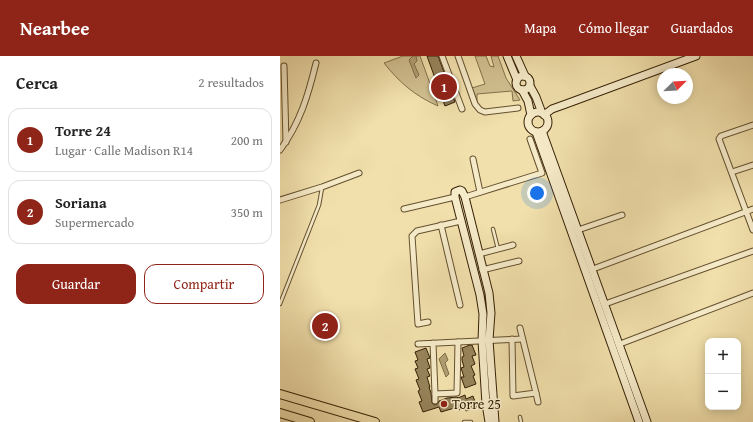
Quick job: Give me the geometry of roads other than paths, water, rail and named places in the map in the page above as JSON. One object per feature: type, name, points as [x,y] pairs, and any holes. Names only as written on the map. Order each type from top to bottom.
[{"type":"main road","points":[[507,56],[517,80],[517,86],[522,90],[528,101],[531,115]]},
{"type":"main road","points":[[516,56],[525,76],[529,80],[530,86],[548,123],[539,132]]},
{"type":"main road","points":[[539,132],[531,130],[528,125],[528,120],[531,115],[536,113],[543,114],[572,101],[696,56]]},
{"type":"main road","points":[[517,80],[520,77],[525,76]]},
{"type":"main road","points":[[522,90],[530,86]]},
{"type":"main road","points":[[539,132],[593,269],[605,304],[608,321],[620,344],[647,422]]},
{"type":"main road","points":[[539,132],[608,321],[639,422]]},
{"type":"main road","points":[[485,341],[491,314],[489,293],[482,270],[465,197],[460,190],[455,192],[455,197],[480,295],[490,404],[489,422]]},
{"type":"main road","points":[[471,264],[480,258]]},
{"type":"main road","points":[[474,272],[482,270]]},
{"type":"main road","points":[[280,394],[375,422]]},
{"type":"main road","points":[[490,404],[495,422]]},
{"type":"main road","points":[[280,413],[310,422]]},
{"type":"street","points":[[442,56],[462,109]]},
{"type":"street","points":[[458,56],[475,104],[480,110],[485,112],[518,108]]},
{"type":"street","points":[[280,150],[296,125],[306,102],[316,64]]},
{"type":"street","points":[[284,66],[286,142]]},
{"type":"street","points":[[753,125],[719,137],[753,230]]},
{"type":"street","points":[[465,197],[542,173],[530,139]]},
{"type":"street","points":[[473,159],[480,192]]},
{"type":"street","points":[[732,172],[753,165]]},
{"type":"street","points":[[280,200],[322,187],[359,173]]},
{"type":"street","points":[[404,209],[455,197]]},
{"type":"street","points":[[593,269],[753,209]]},
{"type":"street","points":[[578,230],[622,215]]},
{"type":"street","points":[[428,322],[418,324],[412,236],[417,231],[461,221]]},
{"type":"street","points":[[441,225],[460,305]]},
{"type":"street","points":[[480,258],[498,249],[513,245]]},
{"type":"street","points":[[605,304],[753,251]]},
{"type":"street","points":[[482,270],[519,261]]},
{"type":"street","points":[[620,344],[753,293]]},
{"type":"street","points":[[520,328],[538,402]]},
{"type":"street","points":[[512,339],[513,396],[536,393]]},
{"type":"street","points":[[418,344],[522,339]]},
{"type":"street","points":[[435,394],[457,393],[458,342]]},
{"type":"street","points":[[433,343],[435,401]]},
{"type":"lane","points":[[280,304],[319,205],[322,187]]},
{"type":"lane","points":[[493,229],[498,249]]},
{"type":"lane","points":[[520,418],[521,422]]},
{"type":"lane","points":[[464,422],[471,422]]},
{"type":"place","name":"Torre 24","points":[[444,87]]},
{"type":"place","name":"Soriana","points":[[325,326]]},
{"type":"place","name":"Torre 25","points":[[444,404]]}]
